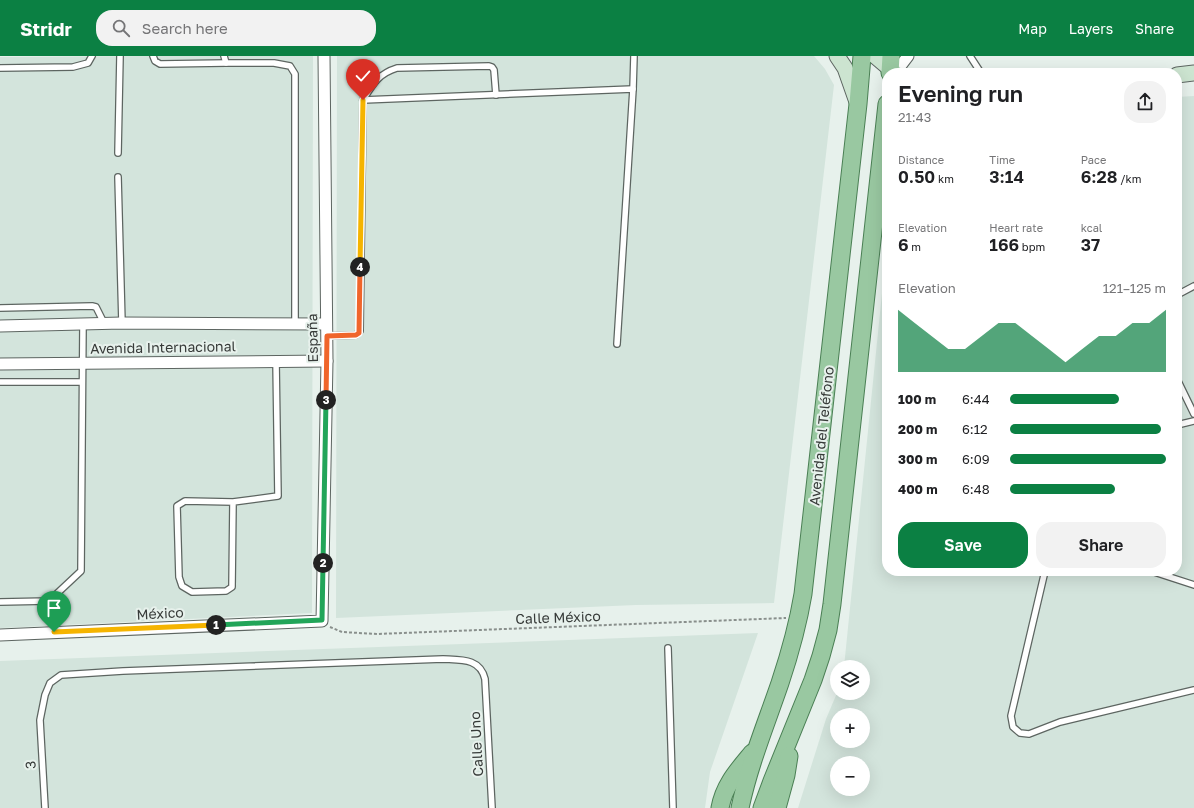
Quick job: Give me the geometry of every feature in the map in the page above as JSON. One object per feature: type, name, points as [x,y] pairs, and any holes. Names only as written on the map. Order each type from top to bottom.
[{"type":"main road","points":[[837,56],[845,68],[858,104]]},
{"type":"main road","name":"Avenida del Teléfono","points":[[740,808],[756,748],[780,683],[799,617],[807,560],[858,104],[862,56]]},
{"type":"main road","points":[[875,56],[892,68]]},
{"type":"main road","points":[[1182,75],[1194,74]]},
{"type":"main road","name":"Avenida del Teléfono","points":[[762,808],[813,680],[828,630],[882,149]]},
{"type":"main road","points":[[777,808],[786,775],[791,733]]},
{"type":"main road","points":[[720,808],[726,788],[731,778],[756,748]]},
{"type":"street","name":"España","points":[[322,620],[327,361],[324,56]]},
{"type":"street","points":[[892,68],[908,56]]},
{"type":"street","name":"Avenida Internacional","points":[[0,326],[104,324],[122,322],[326,324]]},
{"type":"street","name":"Avenida Internacional","points":[[0,364],[327,361]]},
{"type":"street","name":"México","points":[[0,635],[322,620]]},
{"type":"lane","points":[[0,68],[72,66],[88,63],[92,56]]},
{"type":"lane","points":[[118,153],[120,56]]},
{"type":"lane","points":[[153,56],[155,61],[160,64],[274,63],[290,66],[295,74],[295,324]]},
{"type":"lane","points":[[224,56],[226,63]]},
{"type":"lane","points":[[617,344],[634,56]]},
{"type":"lane","points":[[970,56],[978,68]]},
{"type":"lane","points":[[327,336],[356,335],[360,331],[363,100],[374,83],[380,76],[397,68],[492,66],[494,70],[496,95]]},
{"type":"lane","points":[[363,100],[633,89]]},
{"type":"lane","points":[[118,177],[122,322]]},
{"type":"lane","points":[[1182,292],[1194,286]]},
{"type":"lane","points":[[0,308],[92,306],[96,307],[104,324]]},
{"type":"lane","points":[[0,602],[49,601],[81,571],[82,324]]},
{"type":"lane","points":[[233,502],[232,587],[226,591],[192,592],[182,586],[179,577],[177,506],[185,501],[233,502],[278,496],[276,362]]},
{"type":"lane","points":[[0,382],[82,382]]},
{"type":"lane","points":[[1182,389],[1194,414]]},
{"type":"lane","points":[[1182,424],[1194,421]]},
{"type":"lane","points":[[1044,576],[1011,716],[1013,727],[1020,733],[1029,734],[1060,722],[1194,690]]},
{"type":"lane","points":[[1166,576],[1194,585]]},
{"type":"lane","points":[[668,648],[673,808]]},
{"type":"lane","name":"3","points":[[45,808],[40,720],[45,695],[50,684],[61,675],[123,671],[458,660],[473,663],[479,666],[483,671],[485,679]]},
{"type":"lane","name":"Calle Uno","points":[[485,679],[492,808]]},
{"type":"path","name":"Calle México","points":[[322,620],[330,627],[342,632],[362,634],[799,617]]},
{"type":"shaded area","points":[[313,56],[312,613],[0,628],[0,57]]},
{"type":"shaded area","points":[[337,56],[814,56],[825,69],[834,85],[774,603],[636,605],[336,618]]},
{"type":"shaded area","points":[[1194,96],[1194,808],[798,808],[830,710],[830,748],[870,748],[870,708],[831,708],[834,700],[870,700],[870,660],[845,660],[882,293],[882,576],[1182,576],[1182,97]]},
{"type":"shaded area","points":[[758,633],[710,772],[705,808],[0,808],[0,661]]},
{"type":"route","points":[[54,632],[322,620],[327,336],[356,335],[360,331],[363,100]]}]
